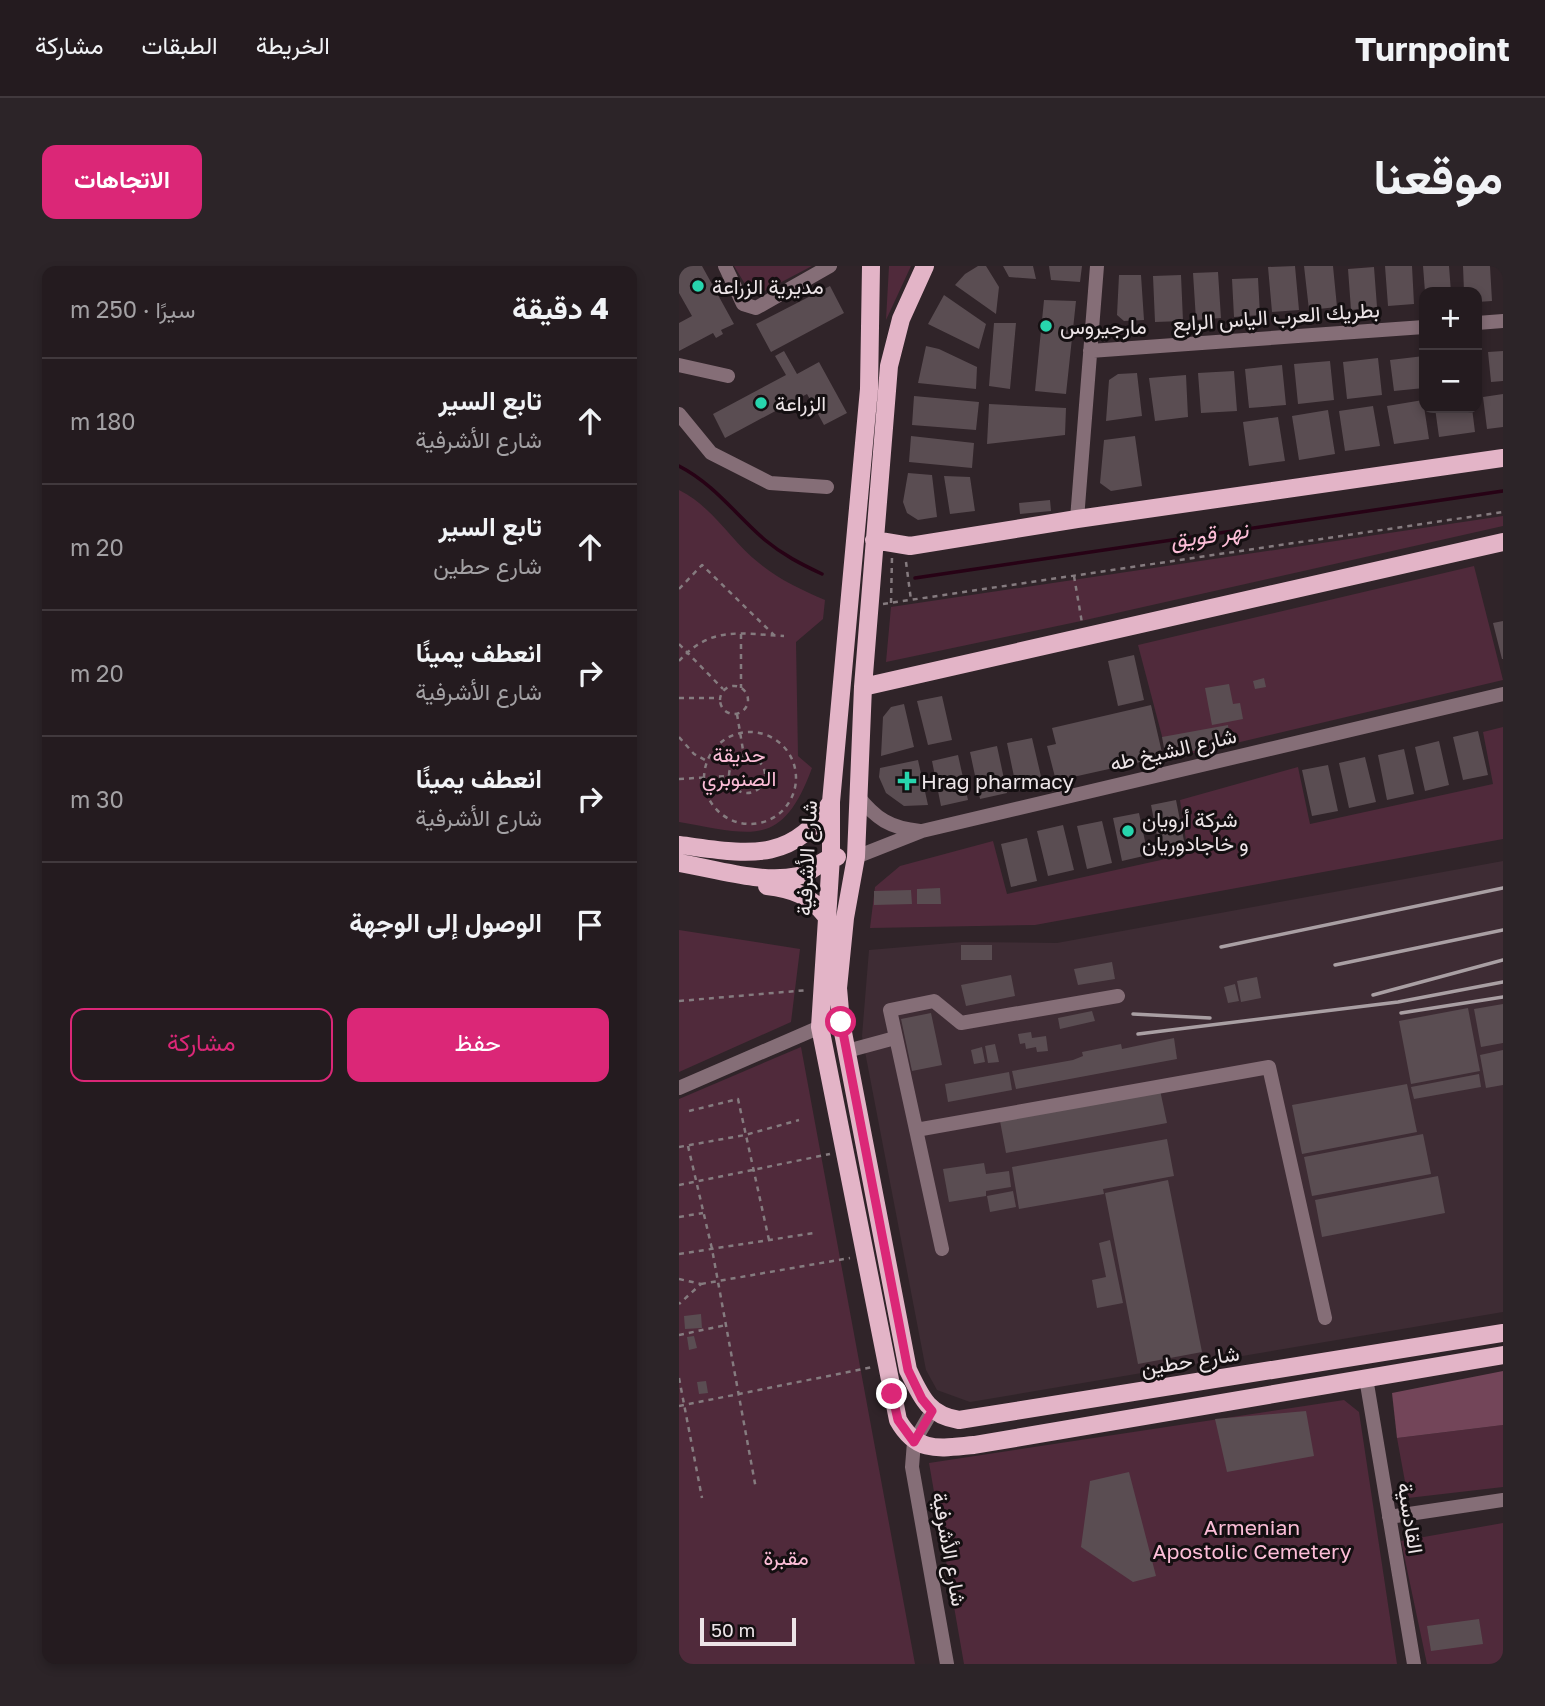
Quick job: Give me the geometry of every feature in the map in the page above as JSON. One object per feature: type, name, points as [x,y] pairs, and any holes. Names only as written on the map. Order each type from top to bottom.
[{"type":"main road","name":"شارع الأشرفية","points":[[871,266],[869,389],[831,802],[831,857],[820,1027],[898,1420],[914,1442]]},
{"type":"main road","name":"شارع الأشرفية","points":[[926,268],[901,319],[889,366],[890,543],[869,607],[857,794],[856,857],[845,918],[838,988],[846,1051],[908,1370],[922,1399],[932,1411]]},
{"type":"main road","points":[[890,543],[1503,458]]},
{"type":"main road","points":[[863,687],[1503,542]]},
{"type":"main road","points":[[679,845],[748,854],[765,852],[797,839],[811,829],[831,802]]},
{"type":"main road","points":[[679,863],[785,877],[810,872],[831,857],[856,857]]},
{"type":"main road","points":[[704,867],[734,879],[795,891],[817,904],[826,915]]},
{"type":"main road","name":"شارع حطين","points":[[932,1411],[959,1420],[1503,1333]]},
{"type":"main road","points":[[914,1442],[931,1447],[974,1444],[1503,1355]]},
{"type":"street","points":[[725,266],[743,304],[756,308],[830,266]]},
{"type":"street","points":[[1077,519],[1097,266]]},
{"type":"street","points":[[1482,323],[1503,321]]},
{"type":"street","name":"بطريك العرب الياس الرابع","points":[[1090,351],[1419,327]]},
{"type":"street","points":[[679,365],[728,376]]},
{"type":"street","points":[[679,414],[711,453],[770,483],[827,487]]},
{"type":"street","name":"شارع الشيخ طه","points":[[856,857],[922,831],[1503,694]]},
{"type":"street","points":[[857,794],[884,823],[922,831]]},
{"type":"street","points":[[942,1248],[890,1010],[934,1001],[961,1023],[1118,996]]},
{"type":"street","points":[[679,1088],[820,1027]]},
{"type":"street","points":[[846,1051],[895,1038]]},
{"type":"street","points":[[916,1130],[1269,1067],[1325,1318]]},
{"type":"street","name":"القادسية","points":[[1366,1378],[1414,1664]]},
{"type":"street","name":"شارع الأشرفية","points":[[932,1411],[914,1442],[912,1467],[947,1664]]},
{"type":"street","points":[[1389,1517],[1503,1500]]},
{"type":"path","points":[[869,607],[1503,512]]},
{"type":"path","points":[[890,543],[911,600]]},
{"type":"path","points":[[890,543],[891,603]]},
{"type":"path","points":[[679,589],[702,565],[775,635]]},
{"type":"path","points":[[1074,576],[1084,637]]},
{"type":"path","points":[[741,634],[741,688]]},
{"type":"path","points":[[679,661],[687,652],[714,636],[784,636]]},
{"type":"path","points":[[679,644],[724,690]]},
{"type":"path","points":[[732,686],[741,688],[747,695],[747,705],[737,714],[725,711],[720,698],[724,690],[732,686]]},
{"type":"path","points":[[679,698],[720,698]]},
{"type":"path","points":[[737,714],[744,757]]},
{"type":"path","points":[[741,733],[770,737],[785,749],[796,776],[788,803],[765,821],[743,823],[721,814],[713,805],[705,780],[707,761],[720,742],[741,733]]},
{"type":"path","points":[[679,737],[694,754],[707,761]]},
{"type":"path","points":[[744,757],[754,758],[763,765],[766,776],[761,787],[751,793],[739,791],[729,776],[732,764],[744,757]]},
{"type":"path","points":[[679,779],[705,780],[729,776]]},
{"type":"path","points":[[679,1001],[822,989]]},
{"type":"path","points":[[689,1111],[738,1099],[769,1240]]},
{"type":"path","points":[[679,1147],[745,1135],[799,1120]]},
{"type":"path","points":[[688,1146],[712,1249],[756,1489]]},
{"type":"path","points":[[679,1185],[844,1151]]},
{"type":"path","points":[[679,1217],[704,1213]]},
{"type":"path","points":[[679,1254],[814,1233]]},
{"type":"path","points":[[679,1279],[701,1284],[718,1282],[865,1255]]},
{"type":"path","points":[[679,1304],[701,1284]]},
{"type":"path","points":[[679,1335],[726,1325]]},
{"type":"path","points":[[679,1406],[886,1364]]},
{"type":"path","points":[[679,1378],[702,1498]]},
{"type":"shaded area","points":[[1503,861],[1503,1312],[970,1402],[937,1390],[926,1370],[862,1036],[869,950],[963,942],[1057,943]]},
{"type":"shaded area","points":[[1503,1371],[1503,1425],[1397,1438],[1392,1393]]},
{"type":"green space","points":[[734,266],[812,266],[753,297]]},
{"type":"green space","points":[[889,266],[911,266],[886,320]]},
{"type":"green space","name":"حديقة الصنوبري","points":[[679,490],[702,505],[766,569],[825,600],[823,619],[796,642],[798,756],[812,768],[789,813],[776,824],[761,830],[745,832],[679,822]]},
{"type":"green space","points":[[1503,516],[1503,526],[886,662],[891,607]]},
{"type":"green space","points":[[1474,566],[1503,680],[1168,759],[1138,645]]},
{"type":"green space","points":[[1503,727],[1503,839],[1035,925],[870,928],[875,887],[900,866],[993,841],[1007,894],[1188,854],[1180,800],[1298,767],[1310,824],[1493,784],[1483,732]]},
{"type":"green space","points":[[679,930],[800,949],[791,1022],[679,1072]]},
{"type":"green space","name":"مقبرة","points":[[801,1047],[915,1664],[679,1664],[679,1099]]},
{"type":"green space","name":"Armenian Apostolic Cemetery","points":[[1344,1400],[1359,1412],[1397,1664],[964,1664],[929,1463]]},
{"type":"green space","points":[[1503,1425],[1503,1487],[1408,1498],[1397,1438]]},
{"type":"green space","points":[[1503,1523],[1503,1664],[1427,1664],[1401,1541]]},
{"type":"building","points":[[679,266],[702,266],[734,324],[721,330],[723,334],[716,338],[713,333],[679,351],[679,323],[692,316],[679,293]]},
{"type":"building","points":[[978,266],[986,266],[999,287],[996,314],[955,285],[965,274]]},
{"type":"building","points":[[1003,266],[1033,266],[1036,279],[1009,277]]},
{"type":"building","points":[[1049,266],[1082,266],[1080,282],[1051,280]]},
{"type":"building","points":[[1295,266],[1299,310],[1272,312],[1268,267]]},
{"type":"building","points":[[1304,266],[1333,266],[1337,307],[1309,310]]},
{"type":"building","points":[[1385,266],[1412,266],[1414,304],[1388,306]]},
{"type":"building","points":[[1423,266],[1449,266],[1451,287],[1425,287]]},
{"type":"building","points":[[1463,266],[1490,266],[1492,301],[1482,302],[1482,287],[1464,287]]},
{"type":"building","points":[[1374,267],[1377,307],[1351,310],[1348,269]]},
{"type":"building","points":[[1218,272],[1221,318],[1196,320],[1193,273]]},
{"type":"building","points":[[1119,275],[1141,275],[1144,320],[1124,321],[1117,315]]},
{"type":"building","points":[[1181,275],[1183,321],[1155,322],[1153,276]]},
{"type":"building","points":[[1258,278],[1260,315],[1234,317],[1232,279]]},
{"type":"building","name":"الزراعة","points":[[830,286],[844,313],[771,352],[756,324]]},
{"type":"building","points":[[944,295],[986,324],[979,349],[928,324]]},
{"type":"building","points":[[1044,300],[1076,301],[1066,394],[1035,391]]},
{"type":"building","points":[[994,323],[1016,323],[1010,389],[989,386]]},
{"type":"building","points":[[926,346],[939,349],[977,367],[976,389],[918,383]]},
{"type":"building","name":"الزراعة","points":[[784,351],[797,374],[819,362],[847,413],[824,425],[807,394],[725,438],[713,414],[786,375],[775,356]]},
{"type":"building","points":[[1503,351],[1503,381],[1491,382],[1488,352]]},
{"type":"building","points":[[1419,357],[1419,388],[1394,391],[1390,360]]},
{"type":"building","points":[[1378,358],[1382,395],[1347,399],[1343,362]]},
{"type":"building","points":[[1330,361],[1334,400],[1298,404],[1294,364]]},
{"type":"building","points":[[1282,365],[1286,405],[1249,408],[1245,369]]},
{"type":"building","points":[[1234,371],[1237,411],[1201,413],[1198,373]]},
{"type":"building","points":[[1137,373],[1142,416],[1106,421],[1109,380],[1118,374]]},
{"type":"building","points":[[1186,375],[1188,417],[1155,421],[1149,378]]},
{"type":"building","points":[[1503,394],[1503,427],[1487,429],[1483,397]]},
{"type":"building","points":[[914,396],[979,402],[976,430],[912,425]]},
{"type":"building","points":[[1419,401],[1419,413],[1425,413],[1429,439],[1394,444],[1387,406]]},
{"type":"building","points":[[989,404],[1066,408],[1065,435],[987,444]]},
{"type":"building","points":[[1373,406],[1380,446],[1345,451],[1339,411]]},
{"type":"building","points":[[1328,410],[1335,454],[1299,460],[1292,416]]},
{"type":"building","points":[[1436,413],[1473,413],[1475,432],[1439,437]]},
{"type":"building","points":[[1278,417],[1285,461],[1249,466],[1243,422]]},
{"type":"building","points":[[911,436],[974,443],[972,468],[909,462]]},
{"type":"building","points":[[1135,436],[1142,486],[1111,491],[1100,483],[1104,440]]},
{"type":"building","points":[[908,473],[932,475],[937,517],[918,520],[907,513],[903,502]]},
{"type":"building","points":[[944,476],[970,477],[975,511],[950,514]]},
{"type":"building","points":[[1050,500],[1051,511],[1020,514],[1019,503]]},
{"type":"building","points":[[1503,621],[1503,659],[1502,659],[1493,623]]},
{"type":"building","points":[[1134,655],[1144,700],[1118,706],[1108,661]]},
{"type":"building","points":[[1264,678],[1266,687],[1255,689],[1253,681]]},
{"type":"building","points":[[1229,684],[1233,704],[1240,703],[1243,719],[1212,725],[1205,688]]},
{"type":"building","points":[[942,696],[952,740],[928,745],[917,701]]},
{"type":"building","points":[[904,704],[914,747],[881,756],[883,717],[891,707]]},
{"type":"building","points":[[1151,705],[1163,757],[1064,779],[1063,775],[1055,777],[1047,746],[1056,744],[1052,728]]},
{"type":"building","points":[[1228,725],[1229,734],[1207,741],[1208,748],[1183,753],[1182,747],[1164,748],[1162,737]]},
{"type":"building","points":[[1478,731],[1488,775],[1463,780],[1453,737]]},
{"type":"building","points":[[1032,738],[1043,785],[1017,791],[1007,743]]},
{"type":"building","points":[[1439,741],[1449,785],[1425,791],[1415,747]]},
{"type":"building","points":[[997,746],[1007,793],[980,799],[970,752]]},
{"type":"building","points":[[1404,749],[1414,794],[1387,800],[1378,755]]},
{"type":"building","points":[[958,755],[968,800],[941,806],[932,761]]},
{"type":"building","points":[[1365,757],[1376,802],[1349,808],[1339,763]]},
{"type":"building","points":[[918,760],[928,805],[904,806],[886,793],[879,777],[880,768]]},
{"type":"building","points":[[1328,765],[1338,811],[1312,816],[1302,770]]},
{"type":"building","points":[[1176,800],[1185,846],[1160,851],[1151,805]]},
{"type":"building","points":[[1139,813],[1148,855],[1122,861],[1113,818]]},
{"type":"building","points":[[1102,821],[1112,863],[1087,869],[1077,826]]},
{"type":"building","points":[[1063,825],[1074,870],[1048,876],[1037,831]]},
{"type":"building","points":[[1027,838],[1037,881],[1011,887],[1001,844]]},
{"type":"building","points":[[940,888],[941,904],[917,904],[917,889]]},
{"type":"building","points":[[911,890],[912,904],[874,905],[874,891]]},
{"type":"building","points":[[961,945],[992,945],[992,960],[961,960]]},
{"type":"building","points":[[1112,962],[1115,979],[1078,985],[1074,969]]},
{"type":"building","points":[[1011,975],[1015,996],[966,1006],[961,985]]},
{"type":"building","points":[[1257,977],[1261,998],[1241,1002],[1237,981]]},
{"type":"building","points":[[1235,984],[1239,1001],[1228,1003],[1224,987]]},
{"type":"building","points":[[1503,1004],[1503,1043],[1481,1047],[1474,1009]]},
{"type":"building","points":[[1468,1008],[1480,1071],[1411,1084],[1399,1021]]},
{"type":"building","points":[[1092,1011],[1095,1021],[1060,1029],[1058,1018]]},
{"type":"building","points":[[931,1013],[942,1065],[912,1071],[901,1019]]},
{"type":"building","points":[[1031,1032],[1032,1038],[1046,1036],[1048,1051],[1037,1052],[1036,1047],[1026,1049],[1025,1043],[1020,1044],[1018,1034]]},
{"type":"building","points":[[1174,1038],[1177,1059],[1016,1089],[1012,1071],[1073,1060],[1083,1056],[1082,1052],[1121,1044],[1122,1049]]},
{"type":"building","points":[[995,1044],[999,1062],[988,1063],[985,1046]]},
{"type":"building","points":[[982,1047],[985,1062],[974,1064],[971,1050]]},
{"type":"building","points":[[1503,1050],[1503,1085],[1486,1088],[1480,1055]]},
{"type":"building","points":[[1009,1072],[1012,1090],[948,1102],[945,1084]]},
{"type":"building","points":[[1479,1074],[1481,1087],[1414,1099],[1411,1087]]},
{"type":"building","points":[[1407,1084],[1417,1132],[1302,1154],[1292,1105]]},
{"type":"building","points":[[1160,1090],[1167,1123],[1006,1153],[1000,1121]]},
{"type":"building","points":[[1423,1134],[1431,1174],[1312,1196],[1304,1157]]},
{"type":"building","points":[[1167,1139],[1174,1176],[1103,1189],[1104,1194],[1019,1209],[1012,1167]]},
{"type":"building","points":[[984,1163],[986,1174],[1009,1171],[1011,1187],[986,1191],[986,1196],[949,1202],[943,1169]]},
{"type":"building","points":[[1438,1176],[1445,1213],[1322,1237],[1315,1200]]},
{"type":"building","points":[[1168,1180],[1202,1352],[1138,1364],[1105,1193]]},
{"type":"building","points":[[1013,1191],[1016,1207],[990,1212],[987,1196]]},
{"type":"building","points":[[1110,1240],[1123,1303],[1097,1308],[1092,1280],[1106,1277],[1099,1243]]},
{"type":"building","points":[[701,1314],[702,1328],[685,1329],[684,1316]]},
{"type":"building","points":[[694,1336],[697,1348],[689,1350],[687,1337]]},
{"type":"building","points":[[706,1381],[708,1393],[699,1394],[697,1382]]},
{"type":"building","points":[[1306,1411],[1314,1456],[1227,1472],[1215,1419]]},
{"type":"building","points":[[1129,1472],[1156,1576],[1133,1582],[1081,1547],[1090,1481]]},
{"type":"building","points":[[1479,1619],[1483,1644],[1431,1651],[1427,1626]]},
{"type":"waterway","name":"نهر قويق","points":[[679,466],[714,491],[772,545],[822,574]]},
{"type":"waterway","name":"نهر قويق","points":[[915,578],[1503,491]]},
{"type":"railway","points":[[1221,947],[1503,888]]},
{"type":"railway","points":[[1335,965],[1503,930]]},
{"type":"railway","points":[[1373,995],[1503,960]]},
{"type":"railway","points":[[1138,1034],[1398,1002],[1503,982]]},
{"type":"railway","points":[[1401,1013],[1503,997]]},
{"type":"railway","points":[[1133,1014],[1210,1018]]},
{"type":"place","name":"مديرية الزراعة","points":[[698,286]]},
{"type":"place","name":"مارجيروس","points":[[1046,326]]},
{"type":"place","name":"الزراعة","points":[[761,403]]},
{"type":"place","name":"Hrag pharmacy","points":[[907,781]]},
{"type":"place","name":"شركة أرويان و خاجادوريان","points":[[1128,831]]},
{"type":"route","points":[[841,1022],[908,1370],[922,1399],[932,1411],[914,1442],[906,1435],[898,1420],[892,1394]]}]
